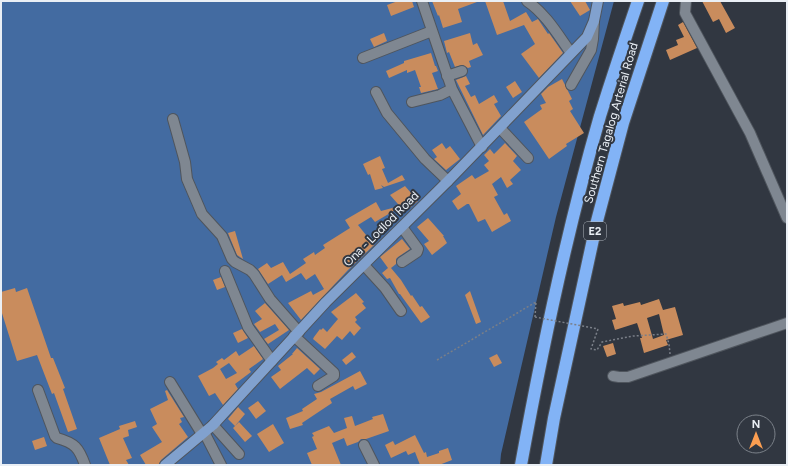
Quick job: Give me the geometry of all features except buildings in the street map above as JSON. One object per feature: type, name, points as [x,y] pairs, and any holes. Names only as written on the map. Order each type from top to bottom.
[{"type":"highway","name":"Southern Tagalog Arterial Road","points":[[521,465],[551,314],[575,215],[600,116],[638,1]]},
{"type":"highway","name":"Southern Tagalog Arterial Road","points":[[546,465],[554,418],[597,221],[624,123],[663,1]]},
{"type":"main road","name":"Ona - Lodlod Road","points":[[165,465],[213,425],[326,302],[482,147],[587,37],[594,21],[598,1]]},
{"type":"street","points":[[422,1],[452,89],[482,147]]},
{"type":"street","points":[[527,1],[536,7],[546,18],[571,53]]},
{"type":"street","points":[[686,1],[685,13],[750,133],[787,218]]},
{"type":"street","points":[[571,85],[591,50],[594,21]]},
{"type":"street","points":[[363,58],[432,31]]},
{"type":"street","points":[[447,76],[462,71]]},
{"type":"street","points":[[412,102],[437,96],[452,89]]},
{"type":"street","points":[[376,92],[387,113],[425,159],[448,181]]},
{"type":"street","points":[[173,119],[185,162],[187,179],[202,214],[222,236],[232,259],[254,274],[296,334],[334,373],[334,376],[318,386]]},
{"type":"street","points":[[500,128],[528,158]]},
{"type":"street","points":[[402,227],[418,249],[417,252],[402,262]]},
{"type":"street","points":[[364,265],[385,288],[401,311]]},
{"type":"street","points":[[225,271],[248,327],[272,361]]},
{"type":"street","points":[[613,376],[628,377],[787,324]]},
{"type":"street","points":[[170,382],[203,433],[221,465]]},
{"type":"street","points":[[38,390],[55,436],[72,443],[77,447],[85,465]]},
{"type":"street","points":[[213,425],[239,454]]},
{"type":"street","points":[[364,445],[374,465]]},
{"type":"path","points":[[437,360],[536,302],[535,317],[598,329],[592,349],[597,350],[602,342],[633,336],[666,334],[672,362]]},
{"type":"shaded area","points":[[1,1],[614,1],[556,217],[501,454],[500,465],[1,465]]}]
